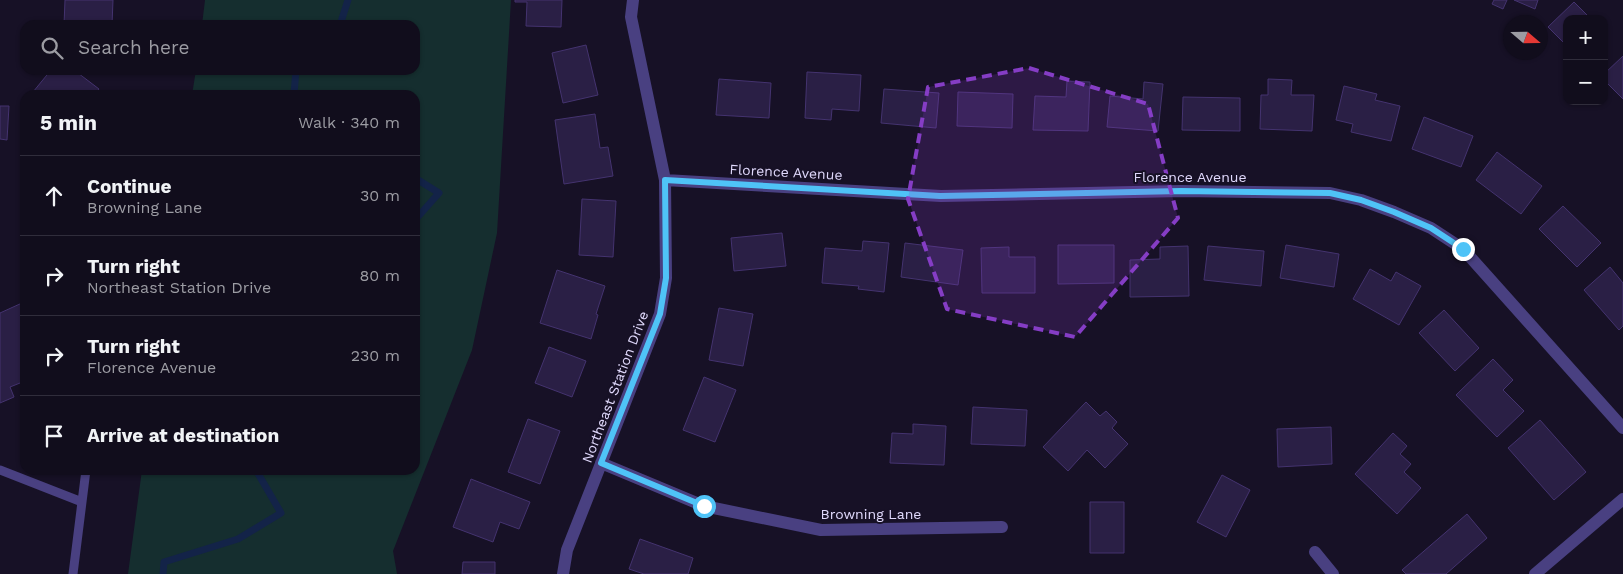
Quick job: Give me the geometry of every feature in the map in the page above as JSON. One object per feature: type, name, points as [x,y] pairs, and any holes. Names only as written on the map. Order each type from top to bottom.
[{"type":"street","name":"Northeast Station Drive","points":[[563,574],[567,550],[660,314],[666,278],[665,180],[631,17],[634,0]]},
{"type":"street","name":"Florence Avenue","points":[[665,180],[940,196],[1181,191],[1330,193],[1361,200],[1431,228],[1463,249],[1623,428]]},
{"type":"street","name":"Browning Lane","points":[[601,463],[704,506],[821,530],[1002,527]]},
{"type":"street","points":[[1535,574],[1623,499]]},
{"type":"street","points":[[1315,552],[1333,574]]},
{"type":"lane","points":[[0,470],[82,502]]},
{"type":"lane","points":[[73,574],[85,475]]},
{"type":"highlighted area","points":[[1029,68],[1148,104],[1178,218],[1075,337],[947,309],[908,199],[928,87]]},
{"type":"green space","points":[[205,0],[511,0],[497,233],[472,350],[393,551],[397,574],[128,574],[141,475],[420,475],[420,90],[193,90],[195,75],[420,75],[420,20],[203,20]]},
{"type":"building","points":[[65,0],[113,0],[112,20],[64,20]]},
{"type":"building","points":[[515,0],[562,0],[561,27],[526,26],[527,2],[515,2]]},
{"type":"building","points":[[1494,0],[1507,0],[1503,9],[1492,4]]},
{"type":"building","points":[[1514,0],[1538,0],[1535,9]]},
{"type":"building","points":[[1574,2],[1587,15],[1563,15],[1563,42],[1548,27]]},
{"type":"building","points":[[586,45],[598,95],[563,103],[552,53]]},
{"type":"building","points":[[1623,56],[1623,99],[1608,84],[1608,70]]},
{"type":"building","points":[[807,72],[861,75],[859,111],[832,109],[831,120],[805,118]]},
{"type":"building","points":[[47,75],[81,75],[99,89],[98,90],[35,90]]},
{"type":"building","points":[[719,79],[771,83],[769,118],[716,115]]},
{"type":"building","points":[[1268,79],[1292,80],[1291,95],[1314,95],[1312,131],[1260,129],[1261,95],[1268,95]]},
{"type":"building","points":[[1067,81],[1090,82],[1088,131],[1033,130],[1035,96],[1066,97]]},
{"type":"building","points":[[1144,82],[1163,84],[1158,131],[1107,127],[1110,96],[1143,99]]},
{"type":"building","points":[[1344,86],[1377,94],[1375,100],[1400,106],[1391,141],[1351,132],[1353,124],[1336,120]]},
{"type":"building","points":[[884,89],[939,93],[936,128],[881,123]]},
{"type":"building","points":[[958,92],[1013,94],[1012,128],[957,126]]},
{"type":"building","points":[[1183,97],[1240,98],[1240,131],[1182,130]]},
{"type":"building","points":[[0,106],[9,106],[7,140],[0,139]]},
{"type":"building","points":[[595,114],[600,148],[608,147],[613,176],[564,184],[555,120]]},
{"type":"building","points":[[1424,117],[1473,136],[1461,167],[1412,149]]},
{"type":"building","points":[[1497,152],[1542,186],[1521,214],[1476,180]]},
{"type":"building","points":[[582,199],[616,201],[613,257],[579,255]]},
{"type":"building","points":[[1563,206],[1601,243],[1577,267],[1539,229]]},
{"type":"building","points":[[782,233],[786,266],[734,271],[731,238]]},
{"type":"building","points":[[863,241],[889,243],[884,292],[858,289],[859,286],[822,283],[825,248],[862,251]]},
{"type":"building","points":[[905,243],[963,250],[958,285],[901,277]]},
{"type":"building","points":[[1058,245],[1114,245],[1114,283],[1058,284]]},
{"type":"building","points":[[1286,245],[1339,254],[1334,287],[1280,278]]},
{"type":"building","points":[[1188,246],[1189,296],[1130,297],[1130,260],[1160,259],[1160,247]]},
{"type":"building","points":[[1208,246],[1264,251],[1261,286],[1204,280]]},
{"type":"building","points":[[1009,247],[1009,257],[1035,257],[1035,293],[982,293],[981,248]]},
{"type":"building","points":[[1610,267],[1623,283],[1623,326],[1619,330],[1584,290]]},
{"type":"building","points":[[1370,269],[1391,281],[1396,272],[1421,286],[1399,325],[1353,299]]},
{"type":"building","points":[[557,270],[605,286],[596,314],[598,315],[591,339],[540,323]]},
{"type":"building","points":[[20,304],[20,383],[10,387],[14,397],[0,403],[0,313]]},
{"type":"building","points":[[719,308],[753,314],[743,366],[709,360]]},
{"type":"building","points":[[1444,310],[1479,348],[1455,371],[1419,333]]},
{"type":"building","points":[[549,347],[586,361],[572,397],[535,383]]},
{"type":"building","points":[[1493,359],[1513,380],[1503,390],[1524,411],[1497,437],[1456,395]]},
{"type":"building","points":[[704,377],[736,390],[715,442],[683,430]]},
{"type":"building","points":[[1086,402],[1100,416],[1106,411],[1117,422],[1112,428],[1128,444],[1105,468],[1087,450],[1068,471],[1043,447]]},
{"type":"building","points":[[973,407],[1027,410],[1025,446],[971,444]]},
{"type":"building","points":[[528,419],[560,431],[540,484],[508,472]]},
{"type":"building","points":[[1540,420],[1586,472],[1554,500],[1508,448]]},
{"type":"building","points":[[913,424],[946,426],[944,465],[890,463],[892,433],[913,434]]},
{"type":"building","points":[[1331,427],[1332,464],[1278,467],[1277,429]]},
{"type":"building","points":[[1393,433],[1407,446],[1400,454],[1411,464],[1404,472],[1421,488],[1397,514],[1355,474]]},
{"type":"building","points":[[1222,475],[1250,490],[1226,537],[1197,522]]},
{"type":"building","points":[[471,479],[530,502],[519,529],[500,522],[493,542],[453,527]]},
{"type":"building","points":[[1090,502],[1124,502],[1124,553],[1090,553]]},
{"type":"building","points":[[1467,514],[1487,538],[1446,574],[1406,574],[1402,570]]},
{"type":"building","points":[[640,539],[693,558],[688,574],[644,574],[629,569]]},
{"type":"building","points":[[463,562],[495,562],[495,574],[462,574]]},
{"type":"waterway","points":[[342,20],[348,0]]},
{"type":"waterway","points":[[294,90],[296,75]]},
{"type":"waterway","points":[[420,181],[439,193],[420,214]]},
{"type":"waterway","points":[[163,574],[164,562],[238,539],[281,513],[259,475]]},
{"type":"route","points":[[704,506],[601,463],[660,314],[666,278],[665,180],[940,196],[1181,191],[1330,193],[1361,200],[1394,212],[1431,228],[1463,249]]}]
